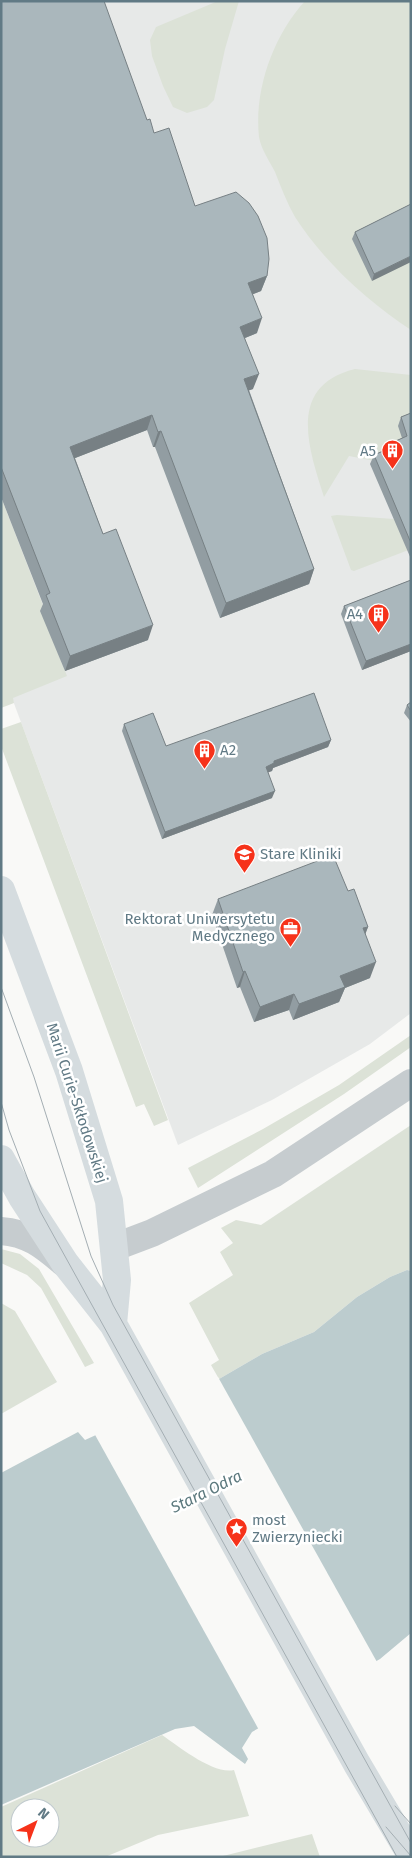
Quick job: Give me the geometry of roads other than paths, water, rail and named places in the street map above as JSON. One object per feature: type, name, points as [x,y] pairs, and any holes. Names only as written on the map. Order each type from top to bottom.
[{"type":"main road","name":"Marii Curie-Skłodowskiej","points":[[1,890],[69,1071],[109,1201],[115,1247],[119,1334]]},
{"type":"main road","points":[[1,1159],[22,1197],[65,1263],[119,1334],[357,1764],[409,1848]]},
{"type":"street","points":[[115,1247],[152,1233],[273,1174],[411,1082]]},
{"type":"street","points":[[1,1232],[19,1232],[43,1246],[65,1263]]},
{"type":"water","name":"Stara Odra","points":[[407,1270],[411,1271],[411,1633],[380,1659],[252,1732],[242,1748],[248,1759],[245,1764],[194,1726],[175,1729],[17,1798],[10,1798],[10,1801],[1,1805],[1,1473],[78,1432],[85,1440],[219,1379],[262,1354],[314,1332],[357,1297],[390,1277]]},
{"type":"tram line","points":[[1,987],[34,1077],[91,1256],[113,1305],[411,1843]]},
{"type":"tram line","points":[[1,1102],[9,1130],[40,1211],[397,1857]]},
{"type":"tram line","points":[[395,1806],[411,1824]]},
{"type":"tram line","points":[[386,1827],[411,1856]]},
{"type":"place","name":"A5","points":[[392,470]]},
{"type":"place","name":"A4","points":[[379,633]]},
{"type":"place","name":"A2","points":[[204,769]]},
{"type":"place","name":"Stare Kliniki","points":[[244,873]]},
{"type":"place","name":"Rektorat Uniwersytetu Medycznego","points":[[291,947]]},
{"type":"place","name":"most Zwierzyniecki","points":[[236,1548]]}]
